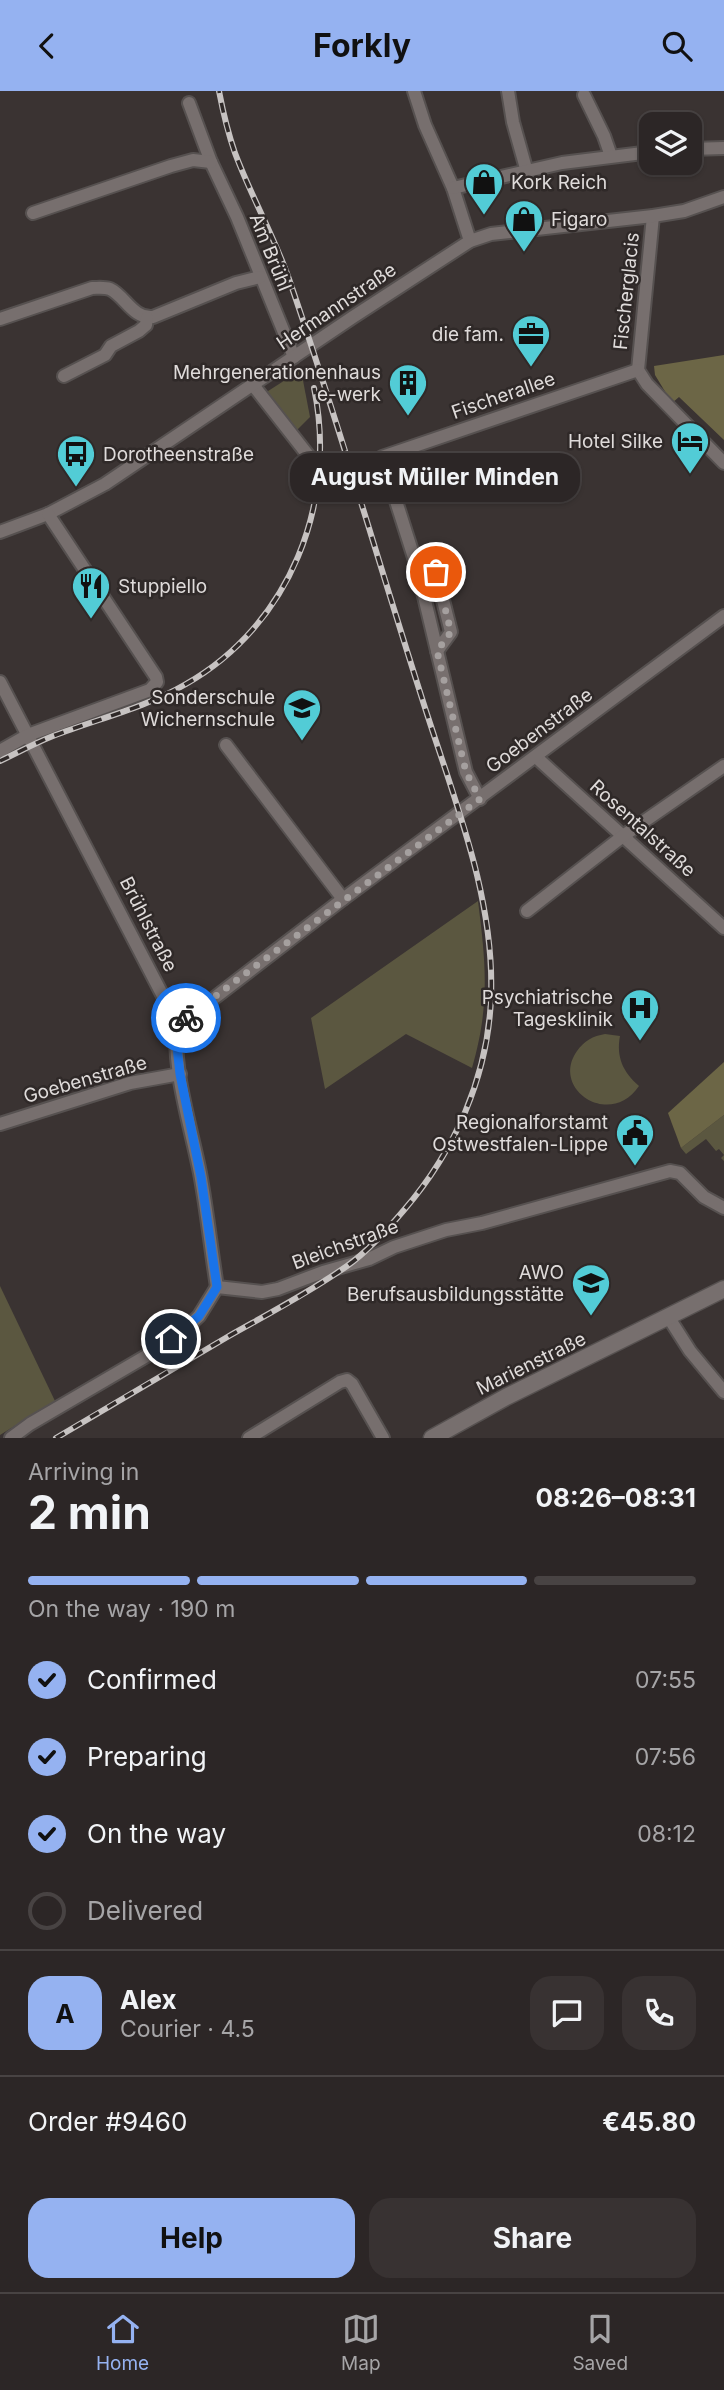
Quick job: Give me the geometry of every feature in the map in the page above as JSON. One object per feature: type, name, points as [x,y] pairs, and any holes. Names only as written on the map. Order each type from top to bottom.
[{"type":"street","points":[[414,91],[425,125],[453,188],[470,241]]},
{"type":"street","points":[[508,91],[527,172]]},
{"type":"street","points":[[584,95],[611,156]]},
{"type":"street","name":"Am Brühl","points":[[189,103],[211,162],[237,217],[294,357]]},
{"type":"street","points":[[702,149],[724,148]]},
{"type":"street","points":[[453,188],[611,156],[639,153]]},
{"type":"street","points":[[33,213],[171,166],[194,160],[211,162]]},
{"type":"street","name":"Hermannstraße","points":[[0,532],[48,514],[105,484],[470,241],[491,234],[684,211],[724,197]]},
{"type":"street","name":"Fischerglacis","points":[[653,216],[638,370],[647,384],[724,463]]},
{"type":"street","points":[[0,319],[80,292],[104,288],[111,289],[130,307],[147,317],[160,315],[236,283],[260,277]]},
{"type":"street","points":[[64,376],[98,359],[111,346],[139,331],[146,325],[147,317]]},
{"type":"street","name":"Fischerallee","points":[[480,799],[466,772],[416,567],[382,457],[638,370]]},
{"type":"street","points":[[253,385],[311,459]]},
{"type":"street","points":[[0,751],[28,735],[150,689],[157,682],[48,514]]},
{"type":"street","name":"Goebenstraße","points":[[177,1023],[200,1009],[343,899],[724,616]]},
{"type":"street","name":"Brühlstraße","points":[[0,682],[177,1023],[180,1074],[201,1177],[217,1287]]},
{"type":"street","points":[[226,745],[343,899]]},
{"type":"street","name":"Rosentalstraße","points":[[536,757],[724,928]]},
{"type":"street","points":[[527,911],[623,836],[724,766]]},
{"type":"street","name":"Goebenstraße","points":[[0,1123],[130,1083],[180,1074]]},
{"type":"street","name":"Bleichstraße","points":[[217,1287],[262,1292],[278,1289],[446,1230],[482,1223],[676,1170],[710,1202],[724,1208]]},
{"type":"street","points":[[11,1438],[30,1424],[160,1348],[199,1316],[217,1287]]},
{"type":"street","name":"Marienstraße","points":[[432,1438],[724,1289]]},
{"type":"street","points":[[669,1318],[690,1351],[724,1392]]},
{"type":"street","points":[[249,1438],[347,1380],[352,1384],[383,1438]]},
{"type":"shaded area","points":[[724,355],[724,440],[679,397],[672,403],[655,375],[654,366]]},
{"type":"shaded area","points":[[301,370],[310,417],[297,430],[265,393]]},
{"type":"shaded area","points":[[478,901],[485,985],[482,1025],[472,1068],[406,1034],[325,1089],[311,1018]]},
{"type":"shaded area","points":[[605,1034],[620,1036],[622,1064],[639,1086],[627,1098],[613,1104],[600,1104],[587,1099],[577,1090],[571,1079],[571,1065],[577,1051],[589,1039]]},
{"type":"shaded area","points":[[724,1062],[724,1115],[681,1148],[668,1113]]},
{"type":"shaded area","points":[[724,1115],[724,1155],[719,1149],[716,1151],[706,1139],[686,1154],[681,1148]]},
{"type":"shaded area","points":[[0,1286],[55,1401],[0,1435]]},
{"type":"railway","points":[[56,1438],[289,1303],[347,1266],[370,1247],[422,1187],[453,1138],[476,1084],[488,1027],[491,962],[487,926],[462,820],[307,333],[283,263],[235,153],[219,91]]},
{"type":"railway","points":[[0,761],[53,736],[138,707],[186,684],[222,659],[253,629],[279,594],[298,557],[311,516],[319,474],[320,431],[314,388]]},
{"type":"way so far","points":[[186,1018],[480,799],[466,772],[437,651],[451,632],[436,572]]},
{"type":"place","name":"Kork Reich","points":[[484,216]]},
{"type":"place","name":"Figaro","points":[[524,253]]},
{"type":"place","name":"die fam.","points":[[531,368]]},
{"type":"place","name":"Mehrgenerationenhaus e-werk","points":[[408,417]]},
{"type":"place","name":"Hotel Silke","points":[[690,475]]},
{"type":"place","name":"Dorotheenstraße","points":[[76,488]]},
{"type":"place","name":"August Müller Minden","points":[[436,572]]},
{"type":"place","name":"Stuppiello","points":[[91,620]]},
{"type":"place","name":"Sonderschule Wichernschule","points":[[302,742]]},
{"type":"place","name":"Psychiatrische Tagesklinik","points":[[640,1042]]},
{"type":"place","name":"Regionalforstamt Ostwestfalen-Lippe","points":[[635,1167]]},
{"type":"place","name":"AWO Berufsausbildungsstätte","points":[[591,1317]]},
{"type":"route","points":[[171,1339],[199,1316],[217,1287],[201,1177],[180,1074],[177,1023],[186,1018]]}]
